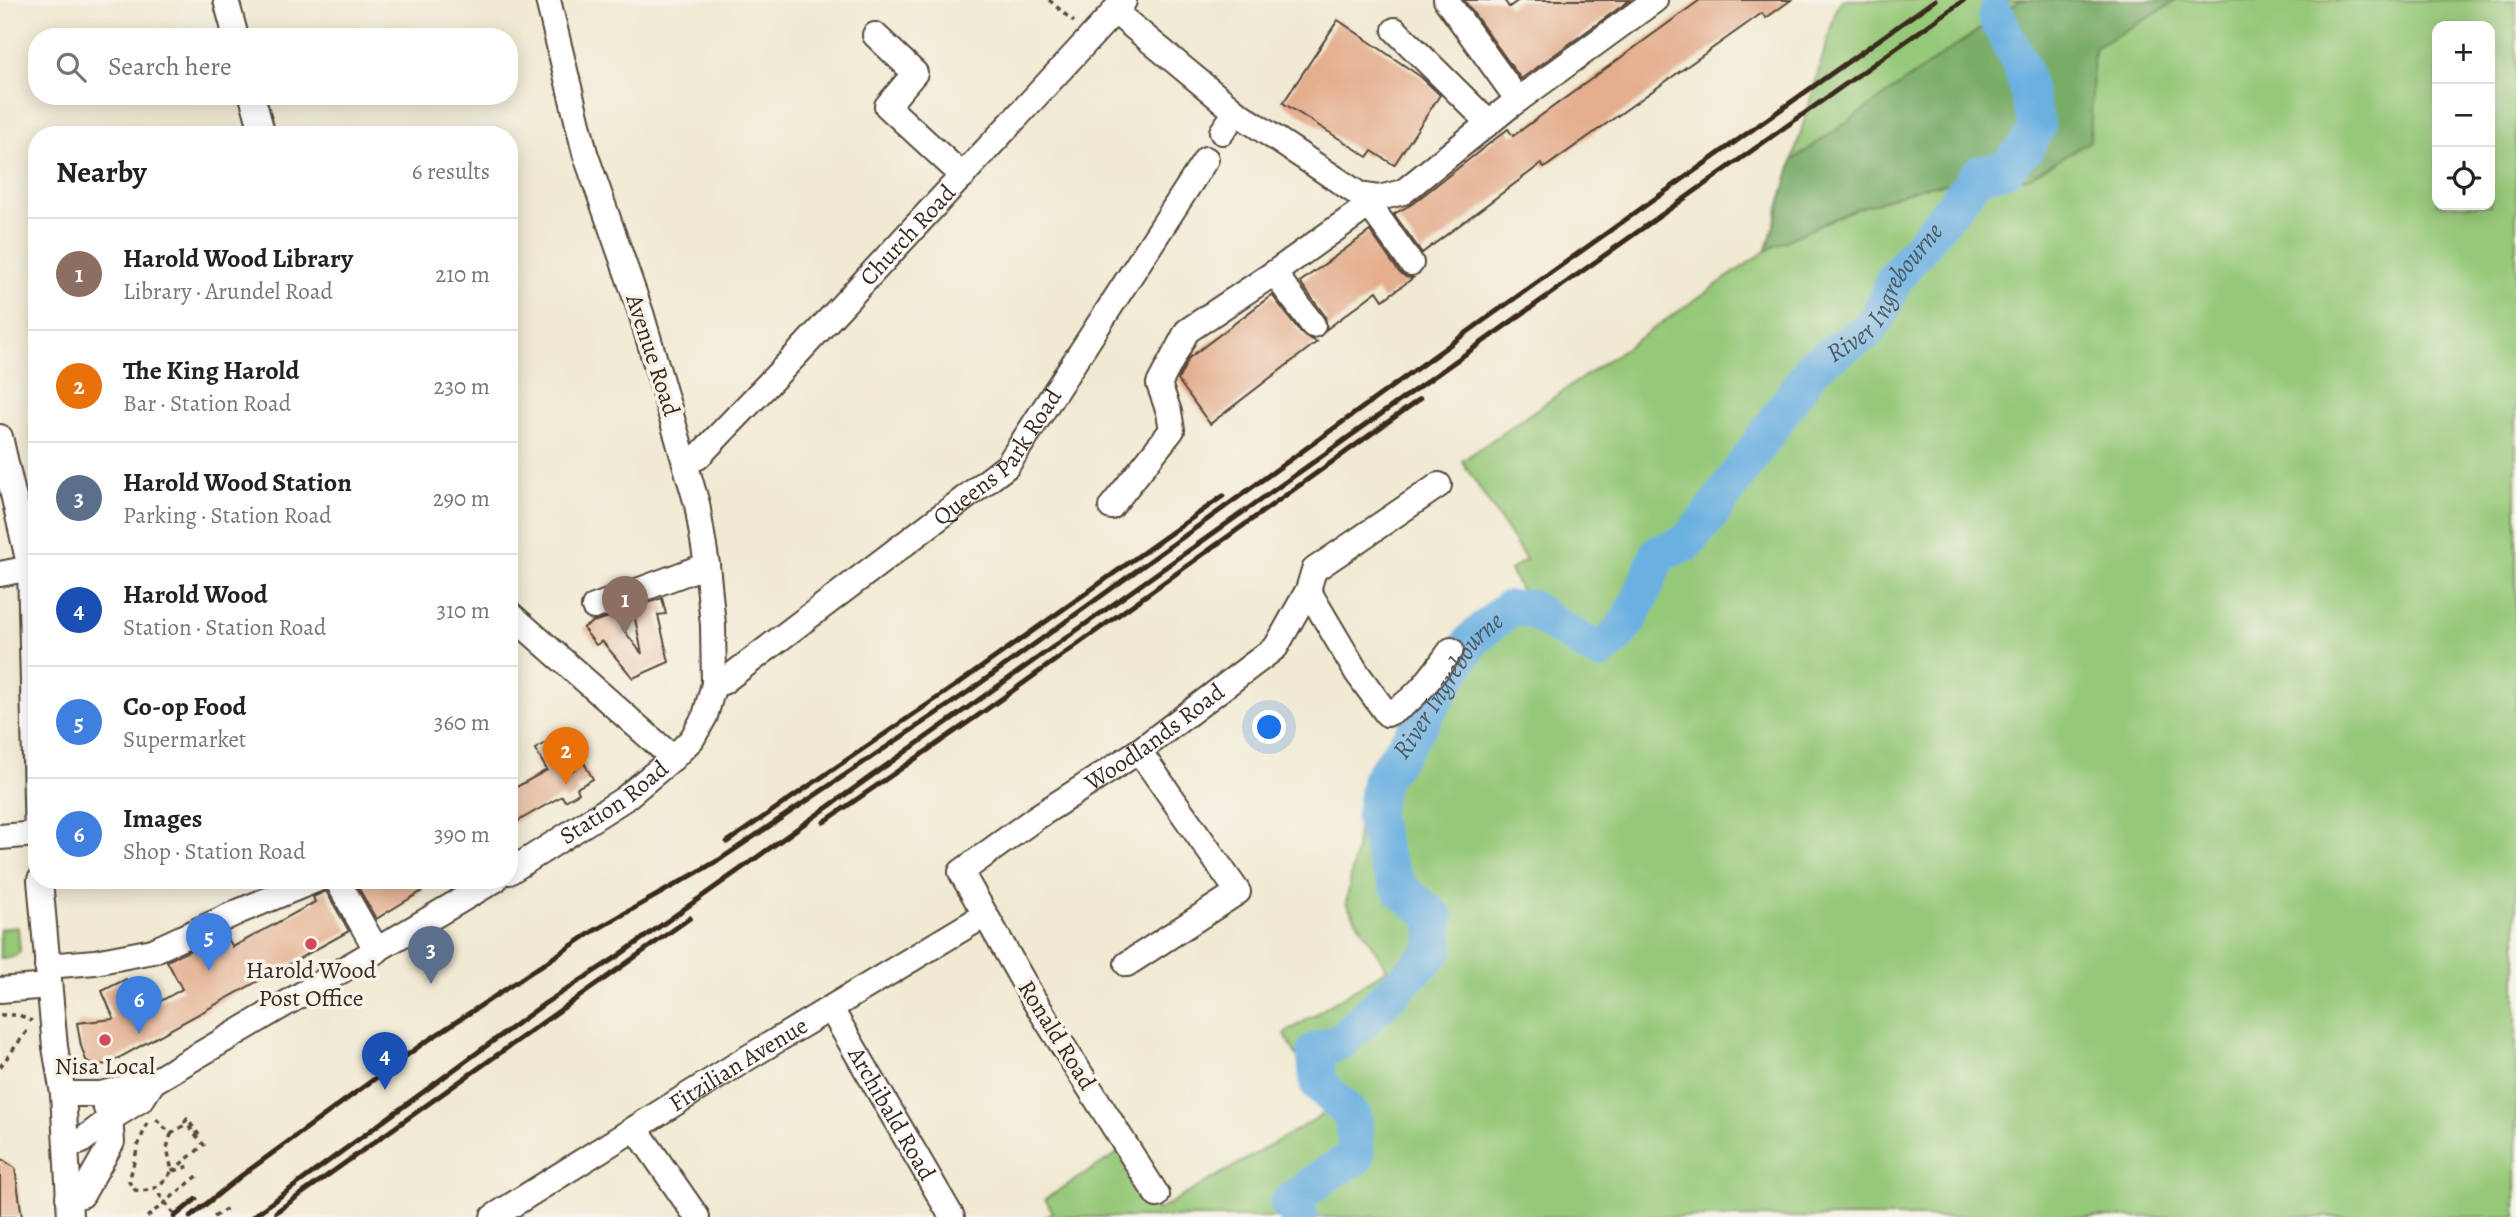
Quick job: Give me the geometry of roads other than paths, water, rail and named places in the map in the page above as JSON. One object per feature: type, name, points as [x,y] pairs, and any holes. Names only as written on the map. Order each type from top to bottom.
[{"type":"street","points":[[226,0],[234,28]]},
{"type":"street","name":"Avenue Road","points":[[548,0],[585,153],[641,313],[697,504],[713,625],[714,684],[705,716]]},
{"type":"street","points":[[1446,0],[1518,100]]},
{"type":"street","points":[[1111,507],[1172,430],[1159,384],[1187,331],[1375,202],[1404,192],[1518,100],[1655,0]]},
{"type":"street","points":[[1120,6],[1229,122],[1375,202],[1411,263]]},
{"type":"street","name":"Church Road","points":[[686,461],[698,457],[1120,6]]},
{"type":"street","points":[[1395,30],[1489,123]]},
{"type":"street","points":[[875,35],[915,73],[887,106],[963,176]]},
{"type":"street","points":[[255,105],[260,126]]},
{"type":"street","name":"Queens Park Road","points":[[714,684],[723,682],[1007,466],[1206,159]]},
{"type":"street","points":[[1274,273],[1313,325]]},
{"type":"street","points":[[0,437],[28,559]]},
{"type":"street","points":[[1439,485],[1311,580],[1357,673],[1387,714],[1398,710],[1430,678],[1451,650]]},
{"type":"street","points":[[594,607],[707,565]]},
{"type":"street","points":[[0,574],[28,568]]},
{"type":"street","name":"Woodlands Road","points":[[961,872],[1037,817],[1139,751],[1276,647],[1311,580]]},
{"type":"street","points":[[518,621],[673,758]]},
{"type":"street","name":"Station Road","points":[[518,866],[624,799],[692,739],[705,716]]},
{"type":"street","points":[[1127,964],[1238,892],[1139,751]]},
{"type":"street","points":[[0,837],[28,836]]},
{"type":"street","name":"Ronald Road","points":[[961,872],[1032,997],[1157,1195]]},
{"type":"street","points":[[41,889],[55,1047],[63,1094],[69,1207]]},
{"type":"street","points":[[0,990],[95,961],[153,951],[294,889]]},
{"type":"street","points":[[342,889],[377,951]]},
{"type":"street","points":[[63,1094],[101,1094],[134,1083],[153,1082],[480,889]]},
{"type":"street","name":"Fitzilian Avenue","points":[[493,1217],[985,915]]},
{"type":"street","name":"Archibald Road","points":[[831,1009],[952,1217]]},
{"type":"street","points":[[67,1144],[80,1142],[110,1119],[142,1100],[153,1082]]},
{"type":"street","points":[[69,1207],[82,1195],[112,1142],[110,1119],[101,1094]]},
{"type":"street","points":[[636,1129],[693,1215]]},
{"type":"waterway","name":"River Ingrebourne","points":[[1300,1217],[1288,1203],[1328,1173],[1356,1157],[1354,1118],[1318,1083],[1315,1051],[1342,1041],[1435,950],[1435,917],[1401,890],[1384,857],[1374,817],[1380,780],[1410,739],[1472,640],[1508,609],[1531,608],[1599,652],[1610,643],[1635,608],[1658,554],[1686,543],[1710,515],[1815,364],[1866,332],[1881,312],[1894,279],[1979,174],[2005,169],[2027,146],[2037,127],[2022,68],[1996,16]]},
{"type":"railway","points":[[190,1217],[241,1176],[421,1045],[592,932],[719,860],[968,692],[1480,323],[1935,0]]},
{"type":"railway","points":[[252,1217],[544,1004],[618,956],[1964,0]]},
{"type":"railway","points":[[824,822],[983,712],[1420,399]]},
{"type":"railway","points":[[727,842],[962,681],[1223,496]]},
{"type":"railway","points":[[276,1212],[690,918]]},
{"type":"railway","points":[[174,1217],[196,1199]]},
{"type":"place","name":"Harold Wood Library","points":[[625,634]]},
{"type":"place","name":"The King Harold","points":[[566,785]]},
{"type":"place","name":"Harold Wood Post Office","points":[[311,944]]},
{"type":"place","name":"Co-op Food","points":[[209,971]]},
{"type":"place","name":"Harold Wood Station","points":[[431,984]]},
{"type":"place","name":"Images","points":[[139,1034]]},
{"type":"place","name":"Nisa Local","points":[[105,1040]]},
{"type":"place","name":"Harold Wood","points":[[385,1090]]}]
